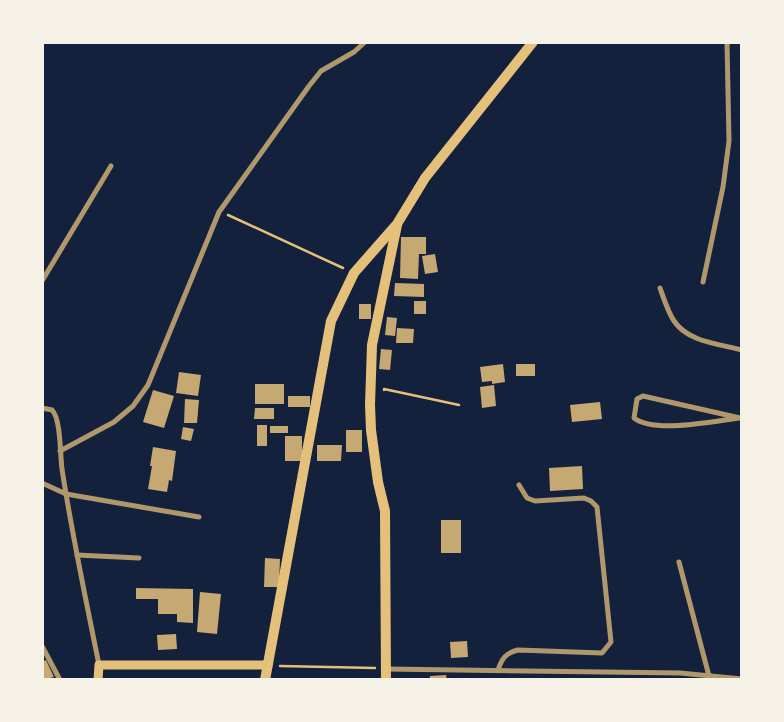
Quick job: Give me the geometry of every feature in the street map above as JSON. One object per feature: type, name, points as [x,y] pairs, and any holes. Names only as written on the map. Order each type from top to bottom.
[{"type":"main road","points":[[265,680],[331,321],[354,273],[397,224],[425,178],[533,42]]},
{"type":"main road","points":[[386,674],[385,511],[378,482],[371,430],[370,405],[372,345],[397,224]]},
{"type":"main road","points":[[98,680],[99,665],[268,665]]},
{"type":"street","points":[[60,451],[114,422],[133,406],[148,385],[219,212],[321,71],[354,52],[365,42]]},
{"type":"street","points":[[703,282],[723,187],[729,141],[727,42]]},
{"type":"street","points":[[42,281],[111,166]]},
{"type":"street","points":[[660,288],[673,320],[684,332],[702,340],[742,350]]},
{"type":"street","points":[[643,396],[741,418],[664,427],[640,422],[634,418],[637,399],[643,396]]},
{"type":"street","points":[[42,408],[52,410],[56,416],[66,494],[99,665]]},
{"type":"street","points":[[42,483],[66,494],[199,517]]},
{"type":"street","points":[[498,670],[502,658],[510,652],[518,650],[602,653],[610,642],[597,507],[591,501],[584,498],[535,501],[527,498],[519,485]]},
{"type":"street","points":[[77,555],[140,558]]},
{"type":"street","points":[[679,562],[709,676]]},
{"type":"street","points":[[42,646],[60,680]]},
{"type":"street","points":[[386,674],[498,670],[680,673],[742,679]]},
{"type":"path","points":[[219,212],[354,273]]},
{"type":"path","points":[[370,405],[377,405],[384,389],[459,405]]},
{"type":"path","points":[[268,665],[386,674]]},
{"type":"building","points":[[401,237],[426,237],[426,254],[419,254],[418,279],[400,278]]},
{"type":"building","points":[[435,254],[438,272],[425,274],[422,256]]},
{"type":"building","points":[[395,283],[424,284],[424,297],[394,296]]},
{"type":"building","points":[[414,301],[426,301],[426,314],[414,314]]},
{"type":"building","points":[[359,304],[371,304],[371,319],[359,319]]},
{"type":"building","points":[[387,317],[397,318],[395,336],[385,335]]},
{"type":"building","points":[[397,328],[414,329],[413,343],[396,343]]},
{"type":"building","points":[[381,349],[392,350],[390,370],[379,369]]},
{"type":"building","points":[[503,364],[505,382],[492,384],[492,381],[482,382],[480,367]]},
{"type":"building","points":[[516,364],[535,364],[535,376],[516,376]]},
{"type":"building","points":[[179,372],[201,375],[198,396],[176,393]]},
{"type":"building","points":[[255,384],[284,384],[284,404],[255,404]]},
{"type":"building","points":[[494,385],[496,406],[482,408],[480,387]]},
{"type":"building","points":[[153,390],[174,396],[164,428],[143,422]]},
{"type":"building","points":[[288,396],[310,396],[310,407],[288,407]]},
{"type":"building","points":[[185,399],[199,400],[197,423],[184,423]]},
{"type":"building","points":[[600,402],[602,419],[572,422],[570,405]]},
{"type":"building","points":[[255,408],[274,408],[274,419],[254,419]]},
{"type":"building","points":[[257,425],[267,425],[267,446],[257,446]]},
{"type":"building","points":[[270,426],[288,426],[288,433],[270,433]]},
{"type":"building","points":[[183,427],[194,429],[191,441],[181,439]]},
{"type":"building","points":[[346,430],[362,430],[362,452],[346,452]]},
{"type":"building","points":[[285,436],[302,436],[302,461],[285,461]]},
{"type":"building","points":[[317,445],[342,445],[341,461],[317,461]]},
{"type":"building","points":[[153,447],[176,451],[172,481],[169,480],[167,492],[148,489]]},
{"type":"building","points":[[582,466],[583,489],[550,491],[549,468]]},
{"type":"building","points":[[441,520],[461,520],[461,553],[441,553]]},
{"type":"building","points":[[265,558],[280,559],[279,587],[264,587]]},
{"type":"building","points":[[136,588],[193,589],[193,623],[177,622],[177,614],[158,614],[158,599],[136,599]]},
{"type":"building","points":[[200,592],[221,594],[217,634],[197,632]]},
{"type":"building","points":[[176,634],[177,649],[158,650],[157,635]]},
{"type":"building","points":[[467,641],[468,657],[451,658],[450,642]]},
{"type":"building","points":[[46,660],[54,677],[42,680],[42,662]]},
{"type":"building","points":[[446,675],[447,680],[430,680],[430,676]]}]
